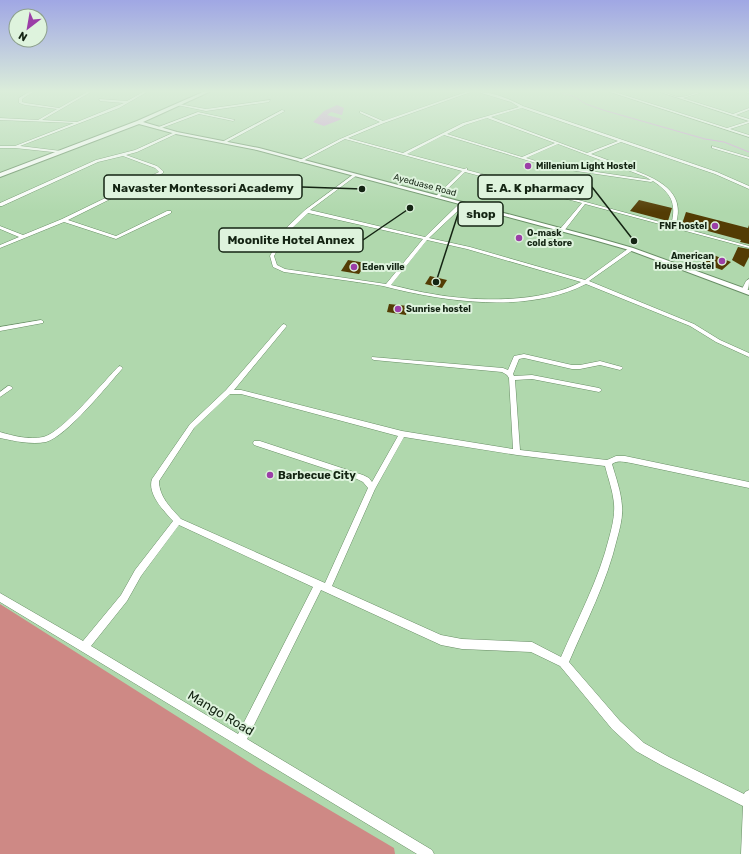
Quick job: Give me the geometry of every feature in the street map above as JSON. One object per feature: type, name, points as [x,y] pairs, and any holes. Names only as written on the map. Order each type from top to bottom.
[{"type":"street","points":[[15,147],[53,132]]},
{"type":"street","points":[[0,175],[113,132]]},
{"type":"street","name":"Ayeduase Road","points":[[172,132],[224,142],[355,175],[631,249],[746,292]]},
{"type":"street","points":[[224,142],[243,132]]},
{"type":"street","points":[[300,161],[360,132]]},
{"type":"street","points":[[405,153],[448,132]]},
{"type":"street","points":[[528,132],[659,182],[673,197],[677,210],[672,225]]},
{"type":"street","points":[[594,132],[716,173],[749,188]]},
{"type":"street","points":[[735,132],[749,136]]},
{"type":"street","points":[[0,205],[97,161],[124,155],[176,133]]},
{"type":"street","points":[[444,134],[522,158],[571,170],[659,182]]},
{"type":"street","points":[[345,138],[466,169],[749,247]]},
{"type":"street","points":[[587,154],[620,141]]},
{"type":"street","points":[[522,158],[558,143]]},
{"type":"street","points":[[0,147],[15,147],[61,152]]},
{"type":"street","points":[[713,147],[749,158]]},
{"type":"street","points":[[0,247],[64,220],[162,172],[156,167],[124,155]]},
{"type":"street","points":[[437,197],[466,169]]},
{"type":"street","points":[[355,175],[307,210],[285,232],[272,256],[275,266],[284,270],[387,286],[451,298],[507,299],[553,294],[586,282],[631,249]]},
{"type":"street","points":[[562,230],[585,202]]},
{"type":"street","points":[[387,286],[426,238],[462,204]]},
{"type":"street","points":[[307,210],[468,248],[586,282],[692,325],[718,341],[749,355]]},
{"type":"street","points":[[64,220],[116,238],[169,212]]},
{"type":"street","points":[[0,227],[22,237]]},
{"type":"street","points":[[746,292],[749,281]]},
{"type":"street","points":[[0,329],[41,322]]},
{"type":"street","points":[[284,326],[228,392],[192,426],[155,481],[155,487],[161,499],[178,521],[442,640],[462,644],[532,648],[563,663],[616,725],[640,747],[665,762],[748,802]]},
{"type":"street","points":[[517,452],[511,376],[516,357],[524,356],[572,367],[600,363],[620,368]]},
{"type":"street","points":[[374,358],[496,369],[503,370],[511,376],[532,377],[599,390]]},
{"type":"street","points":[[0,435],[14,439],[31,440],[47,439],[53,436],[73,418],[120,368]]},
{"type":"street","points":[[0,394],[10,388]]},
{"type":"street","points":[[228,392],[241,392],[402,434],[517,452],[608,462],[618,458],[749,485]]},
{"type":"street","points":[[240,741],[323,586],[372,488],[402,434]]},
{"type":"street","points":[[257,443],[360,476],[366,480],[372,488]]},
{"type":"street","points":[[563,663],[603,569],[614,535],[619,508],[608,462]]},
{"type":"street","points":[[84,647],[124,598],[138,573],[178,521]]},
{"type":"street","name":"Mango Road","points":[[0,597],[428,854]]},
{"type":"street","points":[[747,854],[749,796]]},
{"type":"shaded area","points":[[0,604],[260,769],[394,848],[395,854],[0,854]]},
{"type":"building","points":[[639,200],[672,208],[668,221],[630,211]]},
{"type":"building","name":"FNF hostel","points":[[686,212],[748,228],[749,225],[749,244],[740,242],[741,240],[682,224]]},
{"type":"building","points":[[738,247],[749,249],[749,257],[744,267],[732,260]]},
{"type":"building","name":"American House Hostel","points":[[711,254],[731,262],[722,270],[702,263]]},
{"type":"building","name":"Eden ville","points":[[348,260],[366,263],[359,274],[341,271]]},
{"type":"building","points":[[430,276],[447,280],[442,288],[425,284]]},
{"type":"building","name":"Sunrise hostel","points":[[389,304],[408,306],[406,315],[387,312]]},
{"type":"waterway","points":[[680,132],[705,139],[724,142],[749,152]]},
{"type":"place","name":"Millenium Light Hostel","points":[[528,166]]},
{"type":"place","name":"Navaster Montessori Academy","points":[[362,189]]},
{"type":"place","name":"Moonlite Hotel Annex","points":[[410,208]]},
{"type":"place","name":"FNF hostel","points":[[715,226]]},
{"type":"place","name":"O-mask cold store","points":[[519,238]]},
{"type":"place","name":"E. A. K pharmacy","points":[[634,241]]},
{"type":"place","name":"American House Hostel","points":[[722,261]]},
{"type":"place","name":"Eden ville","points":[[354,267]]},
{"type":"place","name":"shop","points":[[436,282]]},
{"type":"place","name":"Sunrise hostel","points":[[398,309]]},
{"type":"place","name":"Barbecue City","points":[[270,475]]}]
